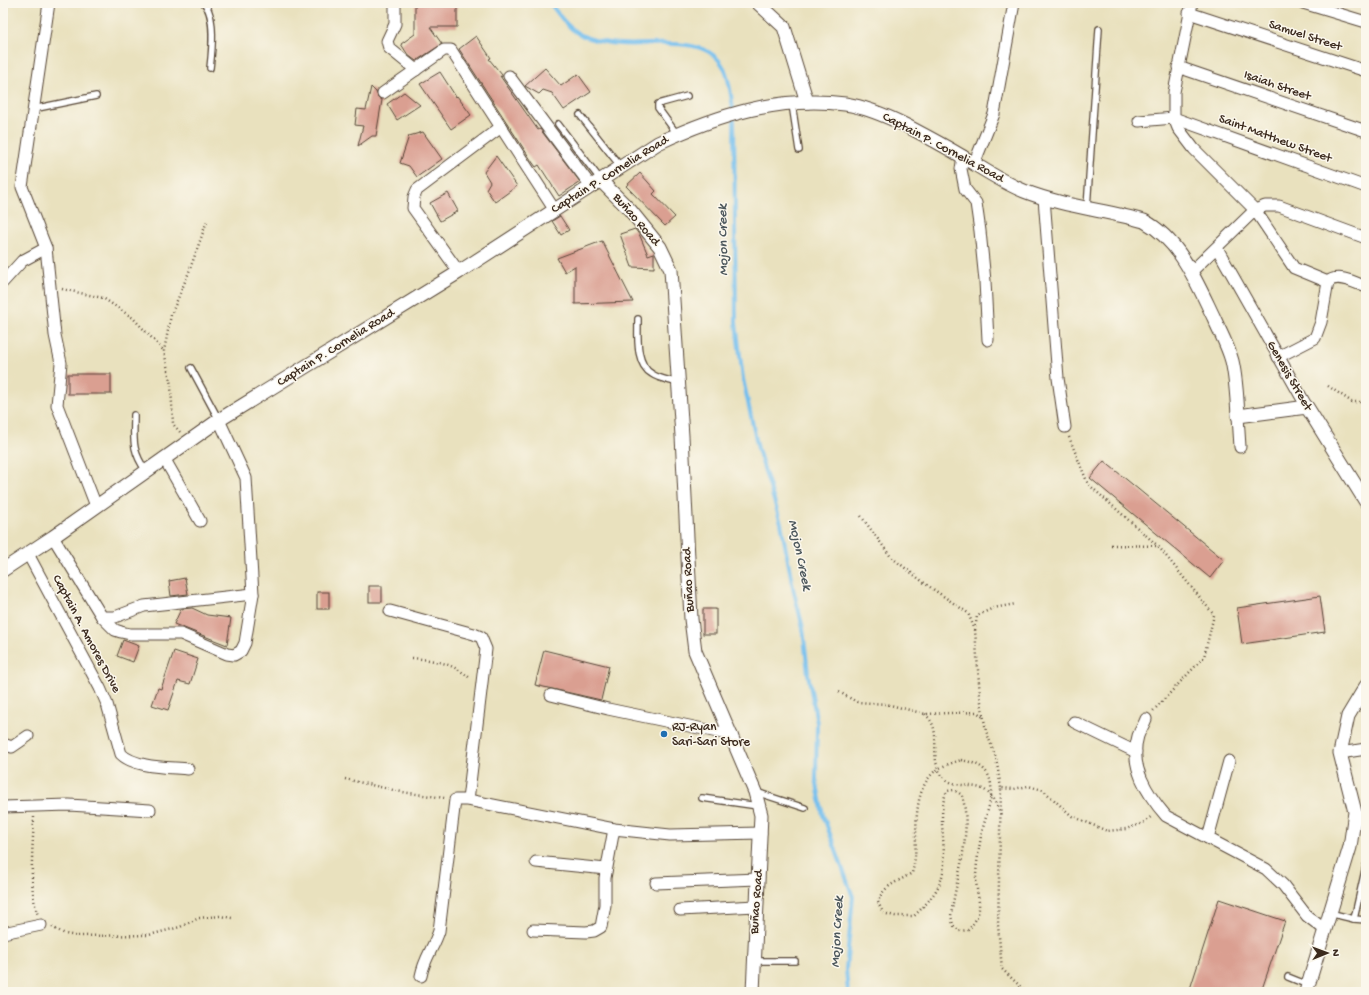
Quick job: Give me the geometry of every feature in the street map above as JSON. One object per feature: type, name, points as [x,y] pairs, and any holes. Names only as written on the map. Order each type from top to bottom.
[{"type":"street","points":[[49,3],[22,187],[46,248],[55,335],[61,363],[57,405],[96,506]]},
{"type":"street","points":[[395,3],[395,24],[387,41],[388,48],[416,70]]},
{"type":"street","points":[[758,3],[784,27],[807,102]]},
{"type":"street","points":[[974,164],[994,114],[1014,3]]},
{"type":"street","points":[[1303,3],[1366,22]]},
{"type":"street","points":[[1191,8],[1174,92],[1174,118],[1178,128],[1194,149],[1255,210],[1294,268],[1328,282]]},
{"type":"street","name":"Samuel Street","points":[[1191,8],[1366,71]]},
{"type":"street","points":[[383,93],[444,50],[451,50],[554,209]]},
{"type":"street","name":"Isaiah Street","points":[[1178,67],[1366,131]]},
{"type":"street","points":[[509,76],[596,183]]},
{"type":"street","name":"Captain P. Cornelia Road","points":[[3,570],[53,537],[219,420],[459,272],[658,143],[677,134],[733,114],[807,102],[846,104],[869,110],[906,126],[963,156],[1006,182],[1044,198],[1144,221],[1153,226],[1175,248],[1191,272],[1225,342],[1232,361],[1238,416]]},
{"type":"street","points":[[1139,121],[1174,118]]},
{"type":"street","name":"Saint Matthew Street","points":[[1174,118],[1366,187]]},
{"type":"street","points":[[459,272],[413,208],[414,197],[417,190],[501,127]]},
{"type":"street","points":[[963,156],[961,169],[965,189],[976,203],[980,231],[985,281],[988,340]]},
{"type":"street","name":"Buñao Road","points":[[596,183],[630,210],[660,247],[671,270],[679,383],[691,619],[695,651],[732,735],[755,792],[759,806],[761,833],[753,961],[753,992]]},
{"type":"street","points":[[1044,198],[1056,363],[1065,427]]},
{"type":"street","points":[[1191,272],[1255,210],[1265,206],[1279,206],[1366,238]]},
{"type":"street","points":[[3,282],[22,260],[46,248]]},
{"type":"street","name":"Genesis Street","points":[[1217,248],[1307,407],[1366,502]]},
{"type":"street","points":[[1278,357],[1315,338],[1321,322],[1328,282],[1333,278],[1338,278],[1366,287]]},
{"type":"street","points":[[1240,447],[1238,416],[1307,407]]},
{"type":"street","points":[[53,537],[102,617],[115,630],[130,634],[180,634],[234,655],[241,651],[245,643],[253,594],[246,478],[219,420]]},
{"type":"street","points":[[164,458],[200,521]]},
{"type":"street","name":"Captain A. Amores Drive","points":[[28,554],[100,688],[107,704],[121,754],[127,760],[137,763],[188,769]]},
{"type":"street","points":[[102,617],[115,617],[144,606],[253,594]]},
{"type":"street","points":[[390,611],[474,634],[481,637],[486,649],[468,800]]},
{"type":"street","points":[[1307,988],[1350,846],[1355,812],[1340,753],[1348,716],[1366,686]]},
{"type":"street","points":[[552,695],[608,710],[732,735]]},
{"type":"street","points":[[1146,719],[1138,736],[1136,752],[1140,777],[1153,801],[1166,816],[1266,870],[1283,885],[1308,916],[1324,929]]},
{"type":"street","points":[[1074,722],[1136,752]]},
{"type":"street","points":[[3,744],[12,747],[28,736]]},
{"type":"street","points":[[1340,753],[1366,749]]},
{"type":"street","points":[[1208,838],[1229,761]]},
{"type":"street","points":[[421,976],[426,956],[435,942],[439,931],[455,800],[468,800],[614,829],[670,835],[761,833]]},
{"type":"street","points":[[3,807],[69,805],[150,810]]},
{"type":"street","points":[[533,930],[586,932],[594,931],[601,926],[606,869],[614,829]]},
{"type":"street","points":[[536,862],[606,869]]},
{"type":"street","points":[[656,883],[758,878]]},
{"type":"street","points":[[680,910],[756,906]]},
{"type":"street","points":[[3,933],[41,925]]},
{"type":"lane","points":[[204,3],[209,8],[213,40],[210,68]]},
{"type":"lane","points":[[1087,208],[1099,29]]},
{"type":"lane","points":[[33,109],[96,96]]},
{"type":"lane","points":[[677,134],[658,108],[658,104],[687,96]]},
{"type":"lane","points":[[792,104],[799,150]]},
{"type":"lane","points":[[580,115],[621,167]]},
{"type":"lane","points":[[558,124],[596,183]]},
{"type":"lane","points":[[638,319],[640,355],[644,366],[650,373],[657,377],[679,383]]},
{"type":"lane","points":[[191,368],[219,420]]},
{"type":"lane","points":[[134,415],[134,451],[137,459],[146,471]]},
{"type":"lane","points":[[755,792],[805,808]]},
{"type":"lane","points":[[702,798],[759,806]]},
{"type":"lane","points":[[1354,919],[1366,866]]},
{"type":"lane","points":[[1329,913],[1354,919],[1366,920]]},
{"type":"lane","points":[[753,961],[795,961]]},
{"type":"lane","points":[[1288,976],[1307,988]]},
{"type":"path","points":[[188,442],[173,424],[171,385],[164,351],[171,315],[189,272],[207,221]]},
{"type":"path","points":[[50,286],[103,298],[133,318],[164,351]]},
{"type":"path","points":[[1328,386],[1352,402],[1366,402]]},
{"type":"path","points":[[1065,427],[1088,484],[1158,546],[1214,615],[1204,657],[1146,719]]},
{"type":"path","points":[[861,516],[891,557],[927,585],[968,613],[975,630]]},
{"type":"path","points":[[1111,545],[1158,546]]},
{"type":"path","points":[[1016,604],[993,608],[977,616],[975,644],[986,731],[996,758],[1001,788],[1002,817],[998,925],[1002,969],[1026,992]]},
{"type":"path","points":[[412,658],[434,660],[447,664],[463,672],[482,688]]},
{"type":"path","points":[[839,692],[857,702],[886,704],[925,714],[977,712],[984,717]]},
{"type":"path","points":[[925,714],[930,719],[936,731],[935,762],[941,775],[947,780],[986,790],[996,803],[1002,817]]},
{"type":"path","points":[[961,760],[977,764],[986,771],[991,785],[977,860],[976,880],[980,911],[968,930],[959,930],[953,925],[951,916],[963,856],[966,809],[962,795],[954,790],[947,790],[942,800],[945,851],[943,875],[937,891],[914,916],[883,913],[878,902],[881,893],[890,885],[912,873],[916,860],[920,799],[927,782],[933,773],[939,769],[961,760]]},
{"type":"path","points":[[345,779],[402,792],[455,800]]},
{"type":"path","points":[[1001,788],[1014,789],[1028,786],[1043,790],[1072,816],[1107,830],[1126,829],[1144,823],[1160,809]]},
{"type":"path","points":[[35,806],[32,858],[34,906],[41,925],[78,936],[149,935],[180,927],[199,918],[220,916],[232,918]]},
{"type":"building","points":[[415,3],[457,3],[457,27],[430,27],[442,44],[416,61],[408,55],[401,44],[415,34]]},
{"type":"building","points":[[476,36],[491,58],[489,59],[502,77],[500,76],[538,130],[540,129],[580,182],[559,196],[539,165],[536,167],[533,163],[459,49]]},
{"type":"building","points":[[545,68],[561,86],[578,74],[591,92],[564,110],[552,93],[543,90],[539,94],[525,86]]},
{"type":"building","points":[[440,72],[456,97],[457,96],[471,115],[451,129],[420,84]]},
{"type":"building","points":[[371,87],[382,100],[376,136],[372,136],[358,146],[363,126],[355,125],[357,109],[366,110]]},
{"type":"building","points":[[404,92],[420,105],[397,120],[387,104]]},
{"type":"building","points":[[423,132],[442,159],[417,177],[409,166],[400,163],[409,136]]},
{"type":"building","points":[[496,156],[517,186],[495,202],[486,189],[490,182],[484,172]]},
{"type":"building","points":[[640,173],[656,191],[653,194],[675,217],[665,226],[626,186]]},
{"type":"building","points":[[448,193],[458,211],[440,221],[430,203]]},
{"type":"building","points":[[560,216],[569,230],[561,235],[552,221]]},
{"type":"building","points":[[635,229],[640,236],[648,255],[654,253],[654,268],[632,267],[620,234]]},
{"type":"building","points":[[602,241],[633,302],[575,304],[575,266],[565,272],[557,258]]},
{"type":"building","points":[[68,374],[111,374],[111,394],[68,394]]},
{"type":"building","points":[[1104,461],[1224,560],[1210,578],[1090,478]]},
{"type":"building","points":[[185,578],[188,594],[171,596],[169,581]]},
{"type":"building","points":[[369,586],[382,586],[382,602],[369,602]]},
{"type":"building","points":[[317,592],[329,592],[329,609],[317,609]]},
{"type":"building","points":[[1320,596],[1325,632],[1242,644],[1237,608]]},
{"type":"building","points":[[192,608],[207,615],[231,618],[227,645],[174,624],[181,609]]},
{"type":"building","points":[[703,609],[716,609],[716,634],[703,634]]},
{"type":"building","points":[[123,640],[139,646],[133,662],[117,656]]},
{"type":"building","points":[[544,650],[609,666],[601,700],[535,685]]},
{"type":"building","points":[[174,651],[198,659],[190,684],[178,681],[168,710],[152,705],[158,688],[161,689]]},
{"type":"building","points":[[1219,899],[1285,921],[1261,992],[1189,992]]},
{"type":"waterway","name":"Mojon Creek","points":[[550,3],[571,28],[579,34],[593,40],[620,44],[677,44],[705,50],[716,57],[724,68],[729,83],[733,109]]},
{"type":"waterway","name":"Mojon Creek","points":[[734,120],[736,323],[743,379],[758,449],[781,523],[793,588],[803,628],[808,674],[817,723],[816,779],[823,815],[853,897],[846,969],[848,992]]},
{"type":"place","name":"RJ-Ryan Sari-Sari Store","points":[[664,734]]}]
